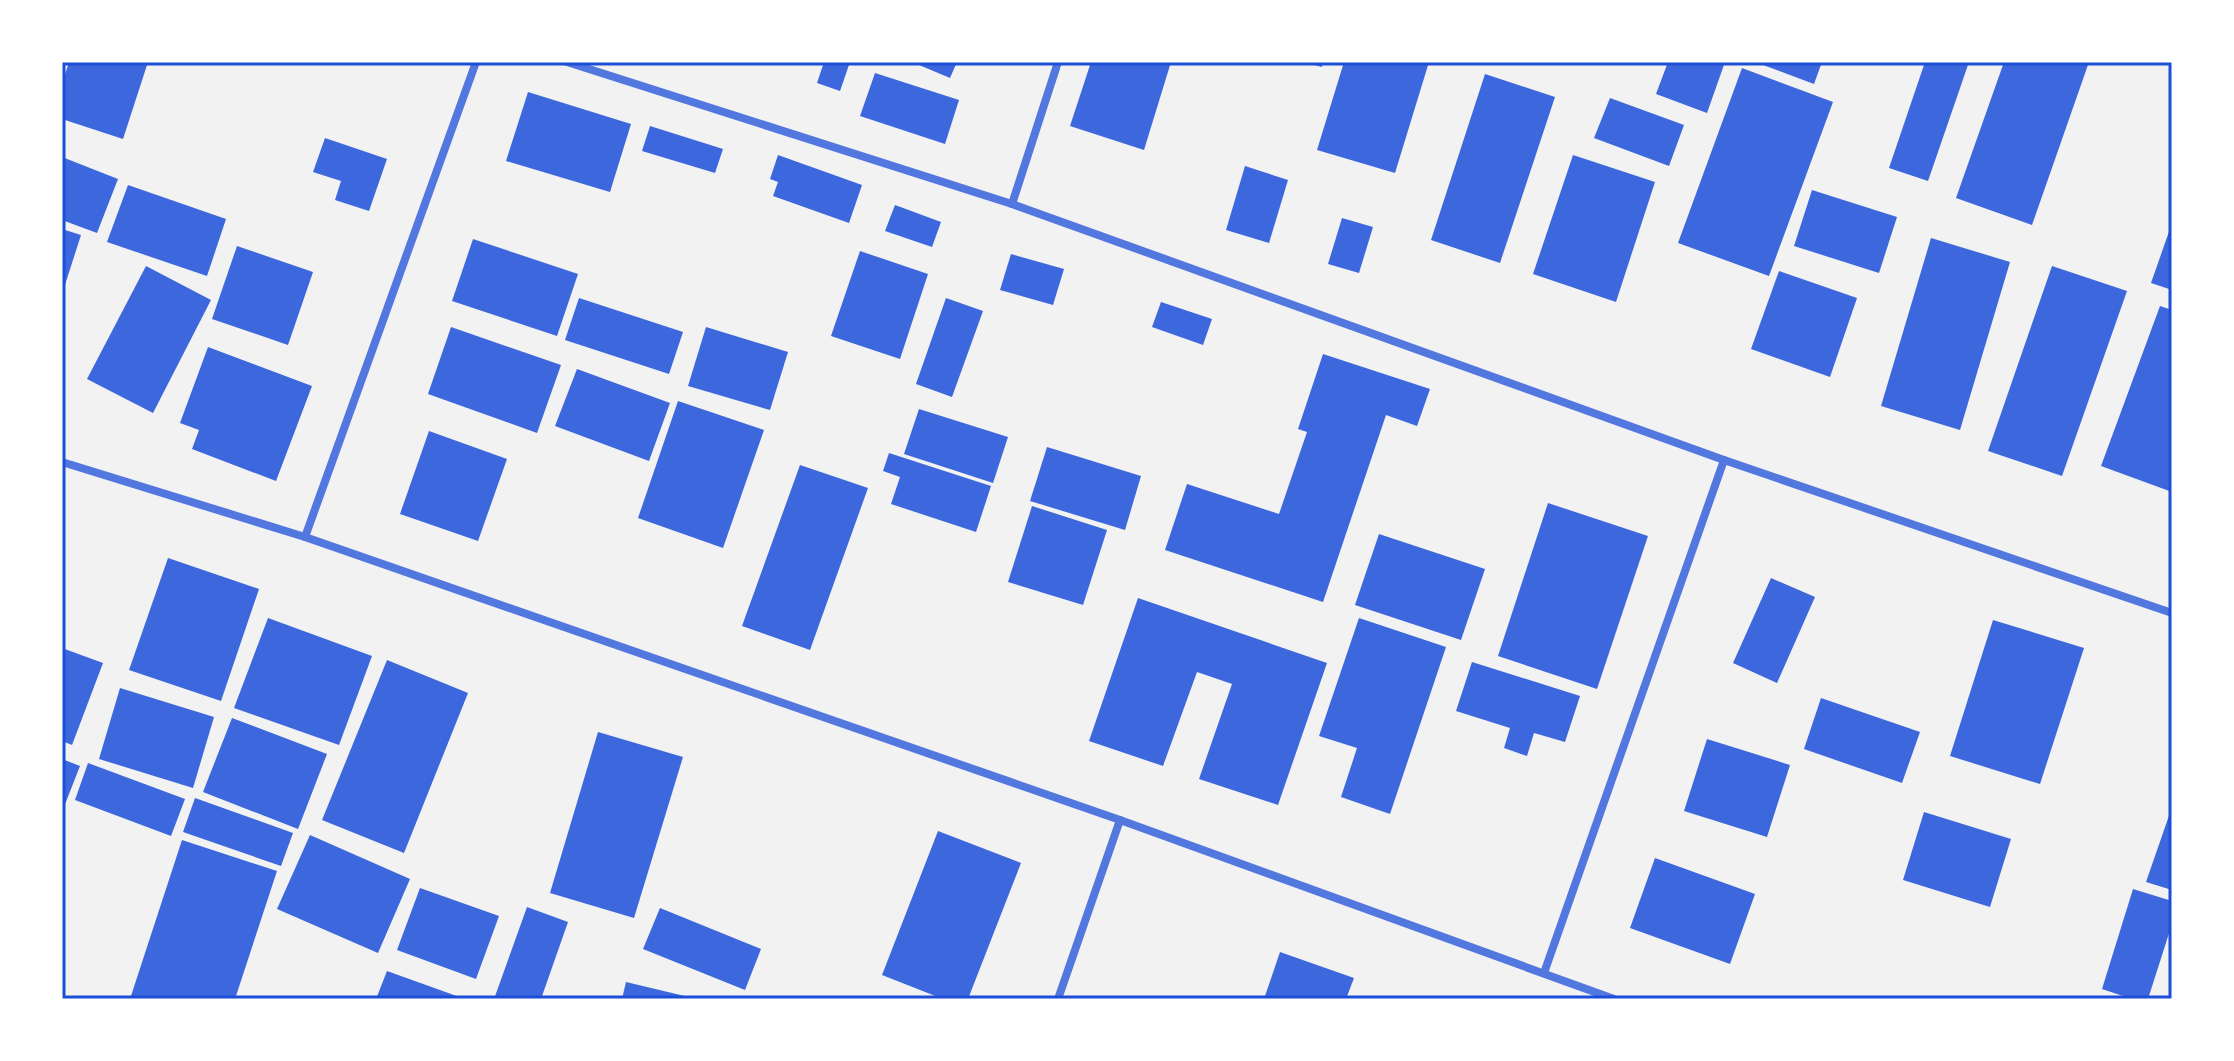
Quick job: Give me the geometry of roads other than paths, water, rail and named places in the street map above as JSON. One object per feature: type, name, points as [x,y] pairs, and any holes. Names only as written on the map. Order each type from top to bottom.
[{"type":"street","points":[[305,537],[476,62]]},
{"type":"street","points":[[567,62],[1012,204],[1724,460],[2172,613]]},
{"type":"street","points":[[1012,204],[1058,62]]},
{"type":"street","points":[[1544,973],[1724,460]]},
{"type":"street","points":[[62,462],[305,537],[1120,820],[1614,999]]},
{"type":"street","points":[[1058,999],[1120,820]]}]
